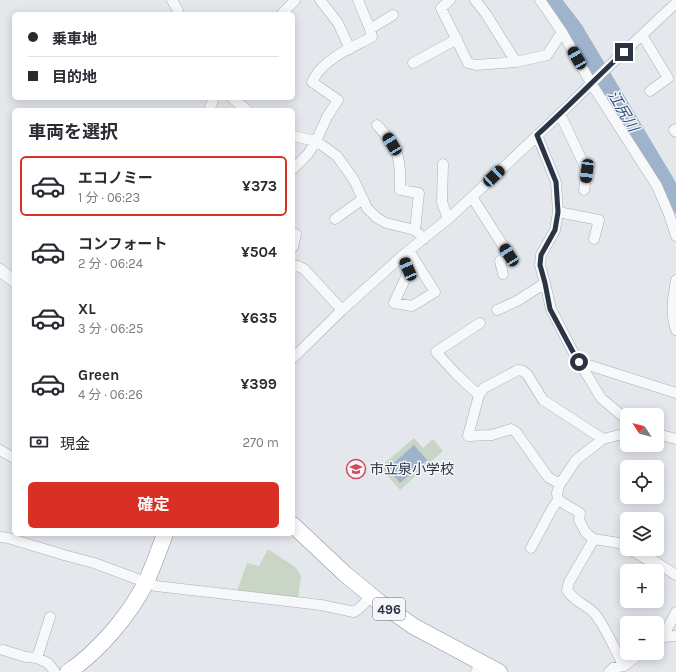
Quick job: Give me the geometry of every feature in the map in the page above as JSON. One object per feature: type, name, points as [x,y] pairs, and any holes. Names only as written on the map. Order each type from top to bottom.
[{"type":"highway","name":"496","points":[[295,527],[345,574],[371,596],[413,626],[478,667],[499,672]]},
{"type":"highway","points":[[77,670],[113,630],[132,605],[146,583],[164,536]]},
{"type":"street","points":[[172,0],[178,12]]},
{"type":"street","points":[[284,12],[295,0]]},
{"type":"street","points":[[320,0],[338,23],[350,48]]},
{"type":"street","points":[[295,167],[308,154],[316,141],[326,117],[338,100],[312,82],[320,70],[329,61],[372,37],[358,0]]},
{"type":"street","points":[[450,0],[439,4],[468,62],[476,65],[516,62],[547,55],[562,32]]},
{"type":"street","points":[[474,0],[486,14],[516,62]]},
{"type":"street","points":[[540,0],[562,32],[591,83],[657,186],[669,214],[676,236]]},
{"type":"street","points":[[295,356],[342,310],[405,253],[448,219],[472,197],[676,4]]},
{"type":"street","points":[[370,29],[393,15]]},
{"type":"street","points":[[642,35],[668,78],[650,92]]},
{"type":"street","points":[[413,62],[457,39]]},
{"type":"street","points":[[238,100],[245,108]]},
{"type":"street","points":[[560,114],[587,171],[584,190]]},
{"type":"street","points":[[377,125],[388,137],[396,151],[399,166],[400,190],[419,193],[415,230]]},
{"type":"street","points":[[676,128],[674,130],[676,132]]},
{"type":"street","points":[[537,135],[556,182],[558,212],[555,230],[541,255],[540,265],[550,309],[572,350],[601,398],[620,414]]},
{"type":"street","points":[[295,136],[316,141],[338,156],[354,180],[367,208],[377,218],[386,223],[415,230],[424,239]]},
{"type":"street","points":[[443,164],[442,202],[448,219]]},
{"type":"street","points":[[472,197],[509,255],[500,262],[503,274]]},
{"type":"street","points":[[335,219],[363,199]]},
{"type":"street","points":[[558,212],[599,220],[594,239]]},
{"type":"street","points":[[295,238],[296,234]]},
{"type":"street","points":[[405,253],[435,292],[412,306],[394,303],[408,269],[405,253]]},
{"type":"street","points":[[295,266],[304,269],[342,310]]},
{"type":"street","points":[[0,270],[12,279]]},
{"type":"street","points":[[676,280],[672,303],[673,321],[676,330]]},
{"type":"street","points":[[497,310],[517,301],[545,283]]},
{"type":"street","points":[[479,395],[457,375],[436,352],[480,323]]},
{"type":"street","points":[[579,362],[676,393]]},
{"type":"street","points":[[560,484],[548,477],[516,432],[511,429],[492,435],[468,436],[479,395],[484,388],[518,370],[523,370],[527,374],[542,400],[603,438]]},
{"type":"street","points":[[531,548],[552,508],[558,500],[560,484],[576,460],[603,438],[620,434]]},
{"type":"street","points":[[664,436],[676,439]]},
{"type":"street","points":[[0,450],[12,457]]},
{"type":"street","points":[[558,500],[580,513],[578,520],[586,534],[594,539],[620,543]]},
{"type":"street","points":[[0,537],[94,563],[156,586],[321,605],[354,612],[365,604],[371,596]]},
{"type":"street","points":[[594,539],[569,582],[567,590],[569,594],[589,608],[596,615],[624,666]]},
{"type":"street","points":[[641,556],[646,559],[651,559],[676,575]]},
{"type":"street","points":[[664,632],[676,612]]},
{"type":"street","points":[[37,658],[50,617]]},
{"type":"street","points":[[664,638],[676,636]]},
{"type":"street","points":[[3,650],[26,657],[37,658],[48,663],[55,672]]},
{"type":"street","points":[[609,672],[613,668],[624,666],[632,660]]},
{"type":"green space","points":[[414,438],[423,448],[433,439],[443,451],[400,490],[380,467]]},
{"type":"green space","points":[[268,549],[295,567],[301,576],[298,599],[237,591],[247,563],[259,566]]},
{"type":"water","points":[[414,445],[427,460],[400,483],[388,468]]},
{"type":"waterway","name":"江尻川","points":[[552,0],[575,30],[667,184],[676,205]]},
{"type":"place","name":"市立泉小学校","points":[[356,469]]},
{"type":"route","points":[[579,362],[550,309],[540,265],[541,255],[555,230],[558,212],[556,182],[537,135],[624,52]]}]
